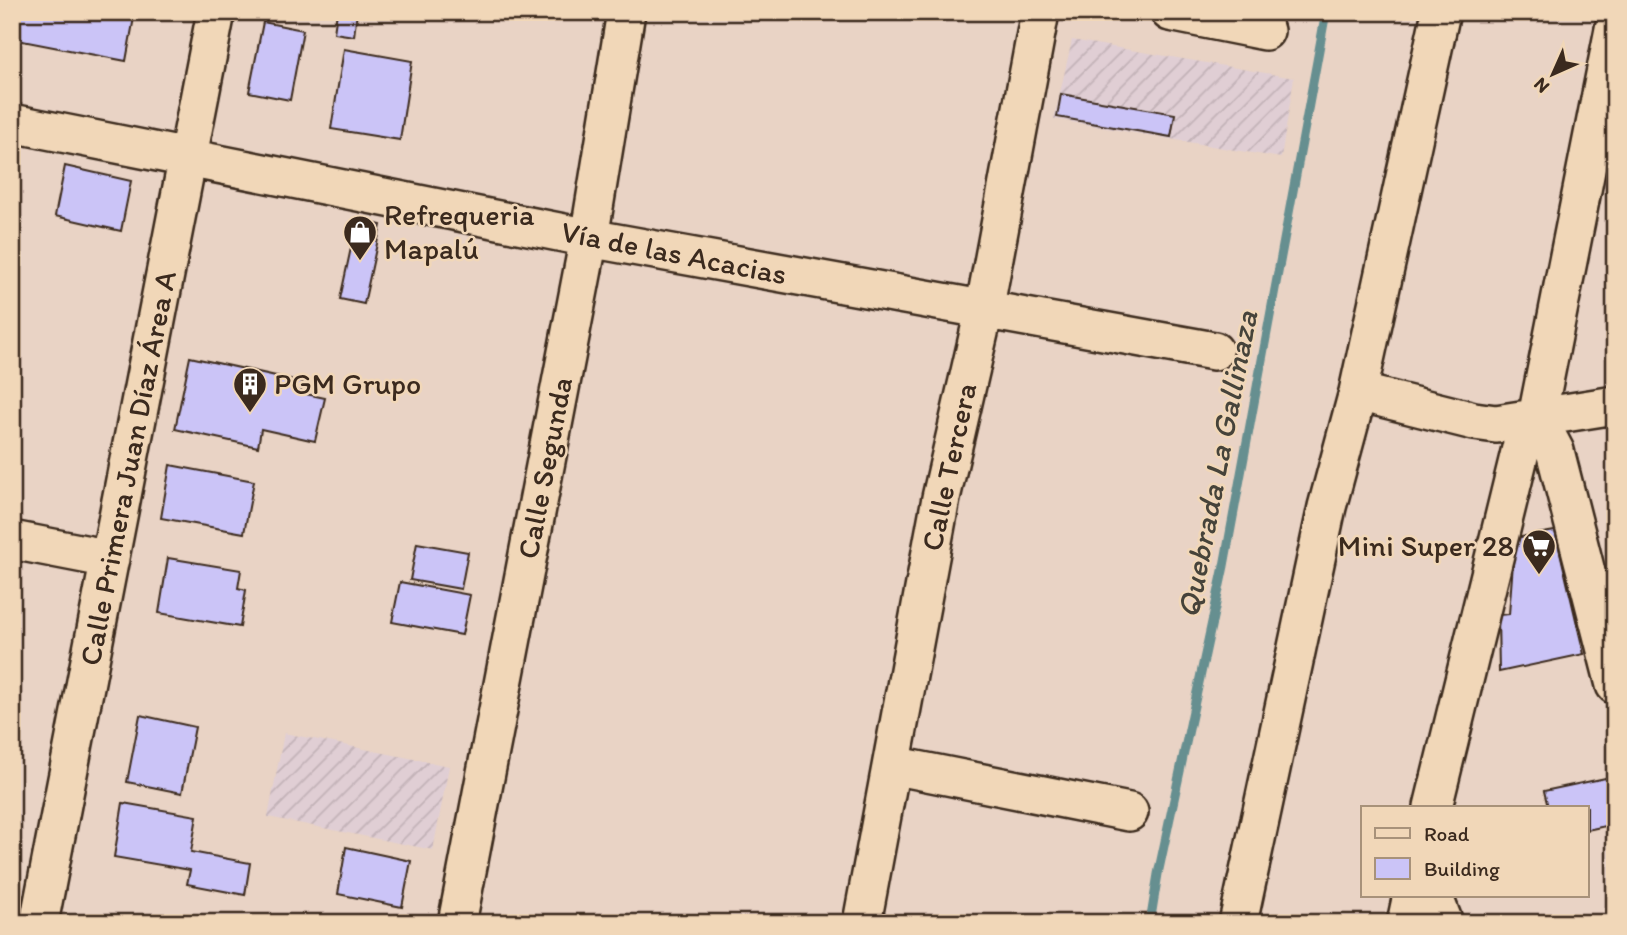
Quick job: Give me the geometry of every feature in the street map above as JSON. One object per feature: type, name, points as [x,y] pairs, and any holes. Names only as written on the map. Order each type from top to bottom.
[{"type":"street","name":"Calle Primera Juan Díaz Área A","points":[[40,923],[216,12]]},
{"type":"street","name":"Calle Segunda","points":[[457,923],[589,238],[626,12]]},
{"type":"street","name":"Calle Tercera","points":[[862,923],[941,498],[984,311],[1040,12]]},
{"type":"street","points":[[1170,12],[1265,31]]},
{"type":"street","points":[[1238,923],[1327,507],[1358,392],[1441,12]]},
{"type":"street","points":[[1433,806],[1522,444],[1537,417],[1615,24]]},
{"type":"street","name":"Vía de las Acacias","points":[[12,123],[589,238],[1214,351]]},
{"type":"street","points":[[1358,392],[1496,424],[1615,405]]},
{"type":"street","points":[[1537,417],[1555,451],[1615,685]]},
{"type":"street","points":[[12,540],[110,559]]},
{"type":"street","points":[[892,765],[1129,812]]},
{"type":"street","points":[[1406,923],[1412,897]]},
{"type":"street","points":[[1434,897],[1444,923]]},
{"type":"shaded area","points":[[1072,40],[1294,78],[1281,158],[1054,119]]},
{"type":"shaded area","points":[[284,733],[449,766],[433,850],[268,817]]},
{"type":"building","points":[[12,12],[135,12],[126,61],[12,39]]},
{"type":"building","points":[[337,12],[357,12],[354,36],[334,33]]},
{"type":"building","points":[[263,22],[303,30],[290,100],[249,92]]},
{"type":"building","points":[[344,49],[412,61],[400,140],[331,129]]},
{"type":"building","points":[[1061,94],[1175,114],[1171,137],[1057,117]]},
{"type":"building","points":[[65,166],[131,181],[121,231],[55,216]]},
{"type":"building","name":"Refrequeria Mapalú","points":[[357,220],[381,225],[364,304],[340,299]]},
{"type":"building","name":"PGM Grupo","points":[[190,357],[303,382],[301,393],[325,398],[315,441],[261,429],[258,447],[175,429]]},
{"type":"building","points":[[170,465],[254,481],[244,533],[161,518]]},
{"type":"building","name":"Mini Super 28","points":[[1555,531],[1584,654],[1499,672],[1498,615],[1509,614],[1515,538]]},
{"type":"building","points":[[417,543],[468,552],[461,589],[410,580]]},
{"type":"building","points":[[168,558],[241,570],[238,588],[246,590],[240,627],[159,613]]},
{"type":"building","points":[[400,582],[470,595],[462,635],[392,622]]},
{"type":"building","points":[[140,715],[195,727],[182,793],[127,782]]},
{"type":"building","points":[[1615,776],[1615,824],[1588,830],[1588,806],[1548,806],[1544,791]]},
{"type":"building","points":[[123,803],[197,816],[191,852],[250,863],[245,895],[187,884],[190,870],[114,857]]},
{"type":"building","points":[[346,847],[411,861],[402,907],[338,894]]},
{"type":"waterway","name":"Quebrada La Gallinaza","points":[[1150,923],[1158,874],[1224,566],[1326,12]]},
{"type":"place","name":"Refrequeria Mapalú","points":[[360,262]]},
{"type":"place","name":"PGM Grupo","points":[[250,414]]},
{"type":"place","name":"Mini Super 28","points":[[1539,576]]}]
